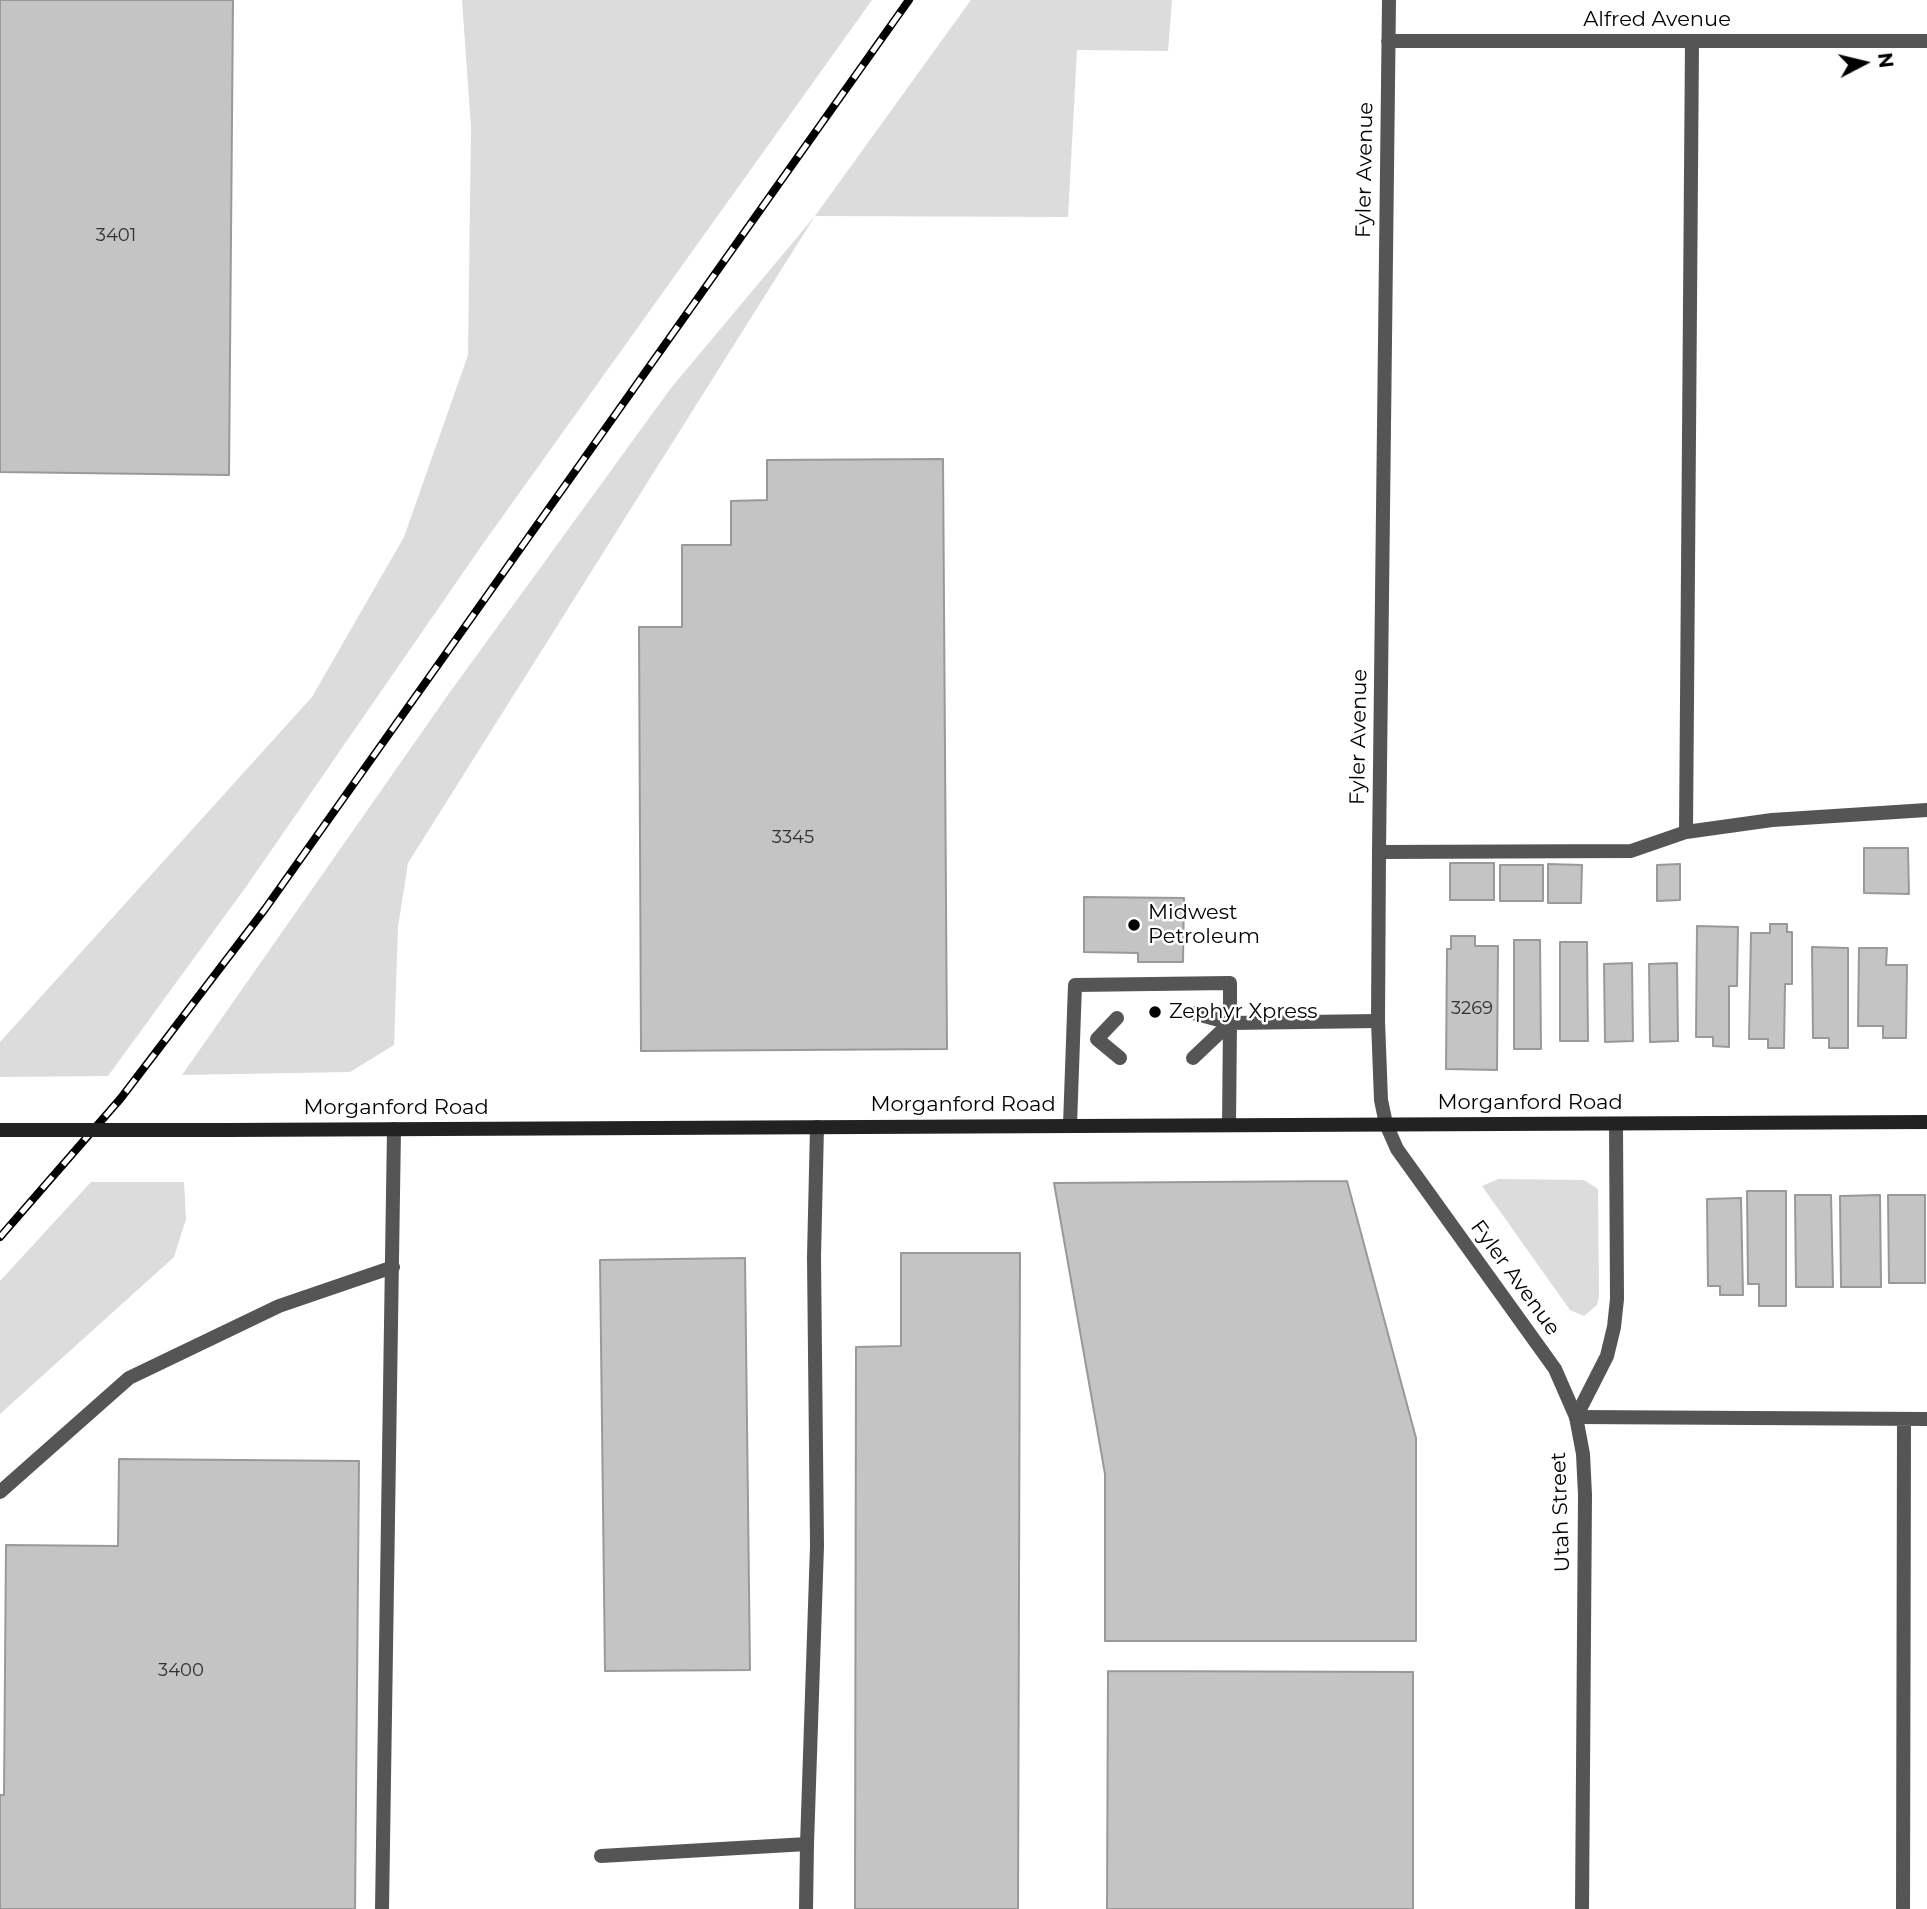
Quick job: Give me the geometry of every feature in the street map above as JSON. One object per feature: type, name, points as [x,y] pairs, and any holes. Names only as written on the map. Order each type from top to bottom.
[{"type":"street","name":"Fyler Avenue","points":[[1389,0],[1378,852],[1380,1091],[1386,1124],[1397,1149],[1555,1368],[1576,1417]]},
{"type":"street","name":"Alfred Avenue","points":[[1388,41],[1927,41]]},
{"type":"street","points":[[1686,832],[1692,41]]},
{"type":"street","points":[[1378,852],[1631,851],[1686,832],[1772,820],[1927,810]]},
{"type":"street","points":[[1070,1125],[1075,985],[1230,983],[1229,1125]]},
{"type":"street","points":[[1193,1013],[1230,1023],[1378,1021]]},
{"type":"street","points":[[1097,1039],[1117,1018]]},
{"type":"street","points":[[1193,1058],[1230,1023]]},
{"type":"street","points":[[1074,1037],[1097,1039],[1120,1058]]},
{"type":"street","name":"Morganford Road","points":[[0,1130],[1927,1122]]},
{"type":"street","points":[[1616,1124],[1617,1299],[1614,1327],[1607,1356],[1576,1417],[1927,1419]]},
{"type":"street","points":[[806,1909],[817,1546],[814,1257],[817,1127]]},
{"type":"street","points":[[382,1909],[394,1129]]},
{"type":"street","points":[[0,1492],[129,1378],[279,1306],[393,1267]]},
{"type":"street","name":"Utah Street","points":[[1576,1417],[1583,1454],[1585,1495],[1582,1909]]},
{"type":"street","points":[[1903,1419],[1903,1909]]},
{"type":"street","points":[[601,1856],[807,1844]]},
{"type":"shaded area","points":[[462,0],[872,0],[480,548],[248,884],[108,1076],[0,1077],[0,1042],[312,697],[404,537],[468,355],[471,127]]},
{"type":"shaded area","points":[[971,0],[1172,0],[1168,51],[1077,50],[1068,217],[815,216]]},
{"type":"shaded area","points":[[815,216],[408,863],[398,927],[394,1045],[350,1072],[182,1075],[450,692],[671,388]]},
{"type":"shaded area","points":[[1498,1179],[1584,1180],[1598,1189],[1599,1296],[1597,1305],[1584,1316],[1570,1310],[1482,1186]]},
{"type":"shaded area","points":[[91,1182],[184,1182],[186,1219],[174,1257],[0,1414],[0,1281]]},
{"type":"building","points":[[0,0],[233,0],[229,475],[0,472]]},
{"type":"building","points":[[943,459],[947,1049],[641,1051],[639,627],[682,627],[682,545],[731,545],[731,501],[767,500],[767,460]]},
{"type":"building","points":[[1864,848],[1908,848],[1909,894],[1864,893]]},
{"type":"building","points":[[1450,863],[1494,863],[1494,900],[1450,900]]},
{"type":"building","points":[[1548,864],[1582,865],[1581,903],[1548,903]]},
{"type":"building","points":[[1680,864],[1680,900],[1657,901],[1657,865]]},
{"type":"building","points":[[1500,865],[1543,865],[1543,901],[1500,901]]},
{"type":"building","name":"Midwest Petroleum","points":[[1084,897],[1184,898],[1183,962],[1138,962],[1138,953],[1084,952]]},
{"type":"building","points":[[1770,924],[1787,924],[1787,932],[1792,932],[1792,984],[1785,984],[1784,1048],[1768,1048],[1768,1039],[1749,1039],[1751,933],[1770,933]]},
{"type":"building","points":[[1697,926],[1738,927],[1737,986],[1729,986],[1729,1047],[1713,1046],[1713,1037],[1696,1037]]},
{"type":"building","points":[[1451,936],[1475,936],[1475,946],[1498,946],[1497,1070],[1446,1069],[1447,949],[1451,949]]},
{"type":"building","points":[[1514,940],[1540,940],[1541,1049],[1514,1049]]},
{"type":"building","points":[[1560,942],[1587,942],[1588,1041],[1560,1041]]},
{"type":"building","points":[[1812,947],[1848,948],[1848,1048],[1829,1048],[1829,1038],[1813,1038]]},
{"type":"building","points":[[1859,948],[1887,948],[1886,965],[1907,965],[1906,1038],[1883,1038],[1883,1026],[1858,1026]]},
{"type":"building","points":[[1632,963],[1633,1041],[1605,1042],[1604,964]]},
{"type":"building","points":[[1677,963],[1678,1041],[1650,1042],[1649,964]]},
{"type":"building","points":[[1347,1181],[1416,1438],[1416,1641],[1105,1641],[1105,1474],[1054,1183]]},
{"type":"building","points":[[1747,1191],[1786,1191],[1786,1306],[1759,1306],[1759,1284],[1748,1284]]},
{"type":"building","points":[[1795,1195],[1831,1195],[1833,1287],[1796,1287]]},
{"type":"building","points":[[1880,1195],[1881,1287],[1841,1287],[1840,1196]]},
{"type":"building","points":[[1888,1195],[1925,1195],[1925,1283],[1889,1283]]},
{"type":"building","points":[[1741,1198],[1743,1295],[1720,1295],[1720,1286],[1708,1286],[1707,1199]]},
{"type":"building","points":[[901,1253],[1020,1253],[1018,1909],[855,1909],[856,1347],[901,1346]]},
{"type":"building","points":[[745,1258],[750,1670],[605,1671],[600,1260]]},
{"type":"building","points":[[119,1459],[359,1461],[355,1909],[0,1909],[0,1795],[4,1795],[6,1545],[118,1546]]},
{"type":"building","points":[[1108,1671],[1413,1672],[1413,1909],[1107,1909]]},
{"type":"railway","points":[[0,1237],[121,1098],[265,909],[909,0]]},
{"type":"place","name":"Midwest Petroleum","points":[[1134,925]]},
{"type":"place","name":"Zephyr Xpress","points":[[1155,1012]]}]
